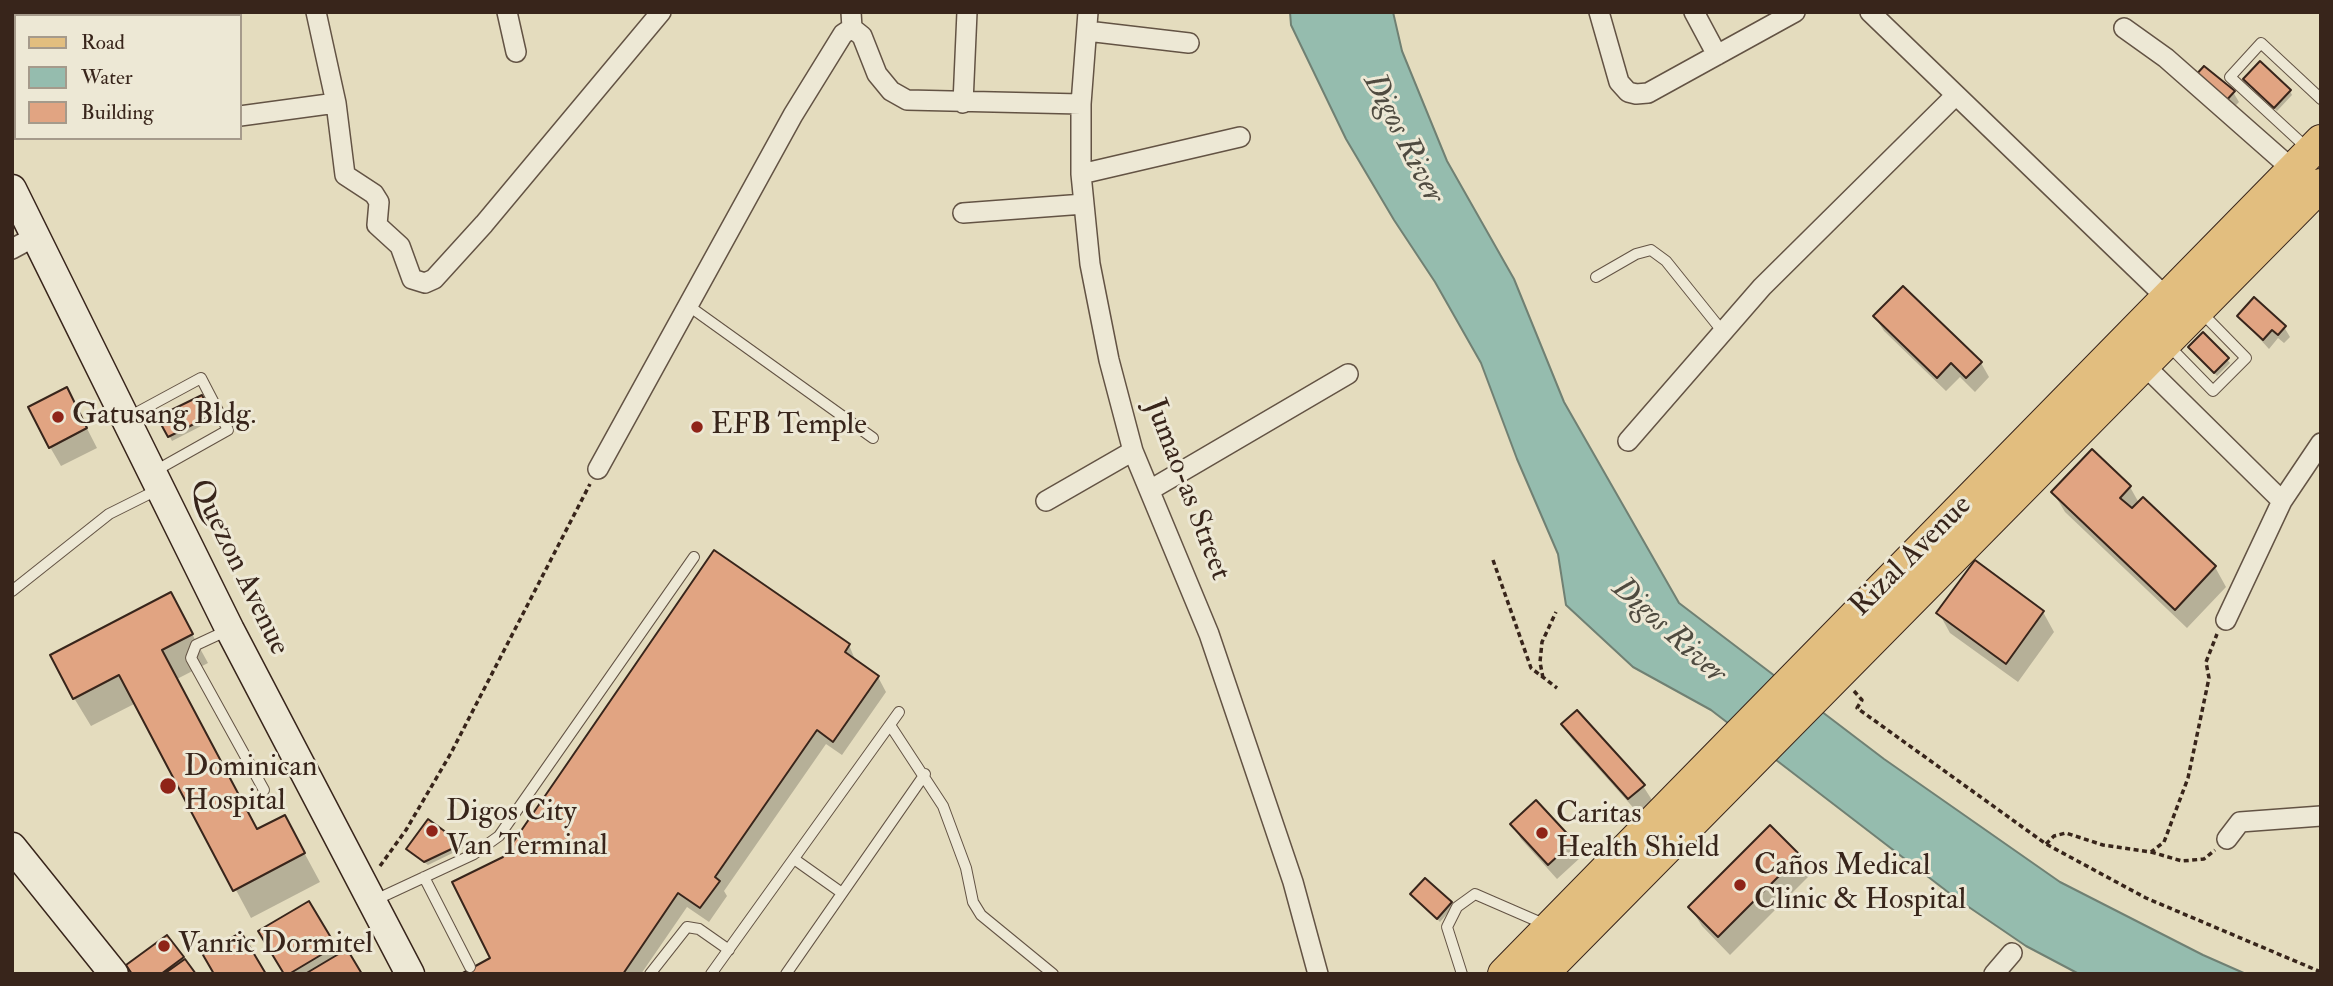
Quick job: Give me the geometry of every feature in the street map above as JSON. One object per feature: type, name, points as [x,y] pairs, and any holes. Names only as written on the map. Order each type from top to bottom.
[{"type":"main road","name":"Rizal Avenue","points":[[1504,974],[1716,757],[1777,716],[2166,298],[2313,172]]},
{"type":"main road","name":"Rizal Avenue","points":[[1816,676],[2155,354],[2193,315],[2313,172]]},
{"type":"main road","name":"Quezon Avenue","points":[[12,189],[24,242],[127,419],[230,630],[410,974]]},
{"type":"main road","name":"Rizal Avenue","points":[[1542,974],[1738,779],[1777,716]]},
{"type":"main road","points":[[12,847],[114,974]]},
{"type":"street","points":[[316,12],[336,103],[345,175],[363,185],[379,202],[377,225],[400,246],[412,279],[430,281],[484,224],[661,12]]},
{"type":"street","points":[[507,12],[516,51]]},
{"type":"street","points":[[963,103],[967,12]]},
{"type":"street","points":[[1599,12],[1619,82],[1628,92],[1648,93],[1789,14]]},
{"type":"street","points":[[1694,12],[1717,55]]},
{"type":"street","points":[[1870,12],[2166,298],[2193,315]]},
{"type":"street","points":[[598,469],[686,304],[793,115],[851,20],[862,36],[884,84],[899,97],[915,102],[1081,104]]},
{"type":"street","points":[[1087,22],[1189,43]]},
{"type":"street","name":"Jumao-as Street","points":[[1087,22],[1081,104],[1081,174],[1099,317],[1133,451],[1209,634],[1293,882],[1318,974]]},
{"type":"street","points":[[2124,28],[2313,172]]},
{"type":"street","points":[[1628,441],[1762,287],[1956,95]]},
{"type":"street","points":[[242,116],[336,103]]},
{"type":"street","points":[[1081,174],[1240,137]]},
{"type":"street","points":[[963,213],[1084,204]]},
{"type":"street","points":[[2155,354],[2282,501]]},
{"type":"street","points":[[1150,490],[1348,374]]},
{"type":"street","points":[[2226,620],[2282,501],[2321,443]]},
{"type":"street","points":[[1046,501],[1133,451]]},
{"type":"street","points":[[2227,839],[2240,822],[2321,816]]},
{"type":"street","points":[[1994,974],[2012,953]]},
{"type":"lane","points":[[2313,172],[2230,77],[2261,43],[2321,99]]},
{"type":"lane","points":[[1596,277],[1644,250],[1651,250],[1665,261],[1723,332]]},
{"type":"lane","points":[[686,304],[873,438]]},
{"type":"lane","points":[[2155,354],[2213,391],[2246,358],[2193,315]]},
{"type":"lane","points":[[12,591],[109,514],[228,430],[201,378],[127,419]]},
{"type":"lane","points":[[368,894],[424,877],[474,855],[499,836],[694,557]]},
{"type":"lane","points":[[230,630],[196,645],[191,657],[264,790]]},
{"type":"lane","points":[[712,974],[899,712]]},
{"type":"lane","points":[[890,725],[925,774],[955,835],[966,869],[972,902],[998,931],[1053,974]]},
{"type":"lane","points":[[786,974],[925,774]]},
{"type":"lane","points":[[794,859],[842,893]]},
{"type":"lane","points":[[424,877],[470,967]]},
{"type":"lane","points":[[1462,974],[1447,927],[1457,907],[1475,894],[1551,927]]},
{"type":"lane","points":[[650,974],[687,927],[699,929],[729,950]]},
{"type":"path","points":[[368,894],[451,752],[598,469]]},
{"type":"path","points":[[1493,560],[1531,668],[1556,688]]},
{"type":"path","points":[[1543,680],[1540,662],[1542,642],[1556,611]]},
{"type":"path","points":[[2151,852],[2164,842],[2188,778],[2210,678],[2206,662],[2219,628],[2226,620]]},
{"type":"path","points":[[1862,700],[1857,708],[2046,844],[2146,898],[2321,972]]},
{"type":"path","points":[[2046,844],[2054,836],[2066,833],[2103,845],[2151,852],[2182,861],[2204,859],[2227,839]]},
{"type":"water","name":"Digos River","points":[[1290,12],[1393,12],[1402,51],[1447,161],[1514,279],[1564,402],[1679,603],[1884,759],[2060,882],[2246,974],[2079,974],[2026,946],[1957,899],[1711,710],[1633,667],[1566,605],[1558,554],[1517,459],[1481,363],[1435,282],[1346,139],[1291,25]]},
{"type":"building","points":[[84,12],[146,14],[84,14]]},
{"type":"building","points":[[2260,61],[2291,90],[2274,108],[2243,79]]},
{"type":"building","points":[[2204,66],[2235,91],[2224,103],[2194,77]]},
{"type":"building","points":[[1903,286],[1982,362],[1966,378],[1951,363],[1937,378],[1873,316]]},
{"type":"building","points":[[2254,297],[2286,326],[2278,335],[2272,330],[2263,340],[2237,316]]},
{"type":"building","points":[[2203,332],[2229,358],[2214,373],[2188,347]]},
{"type":"building","name":"Gatusang Bldg.","points":[[67,387],[87,428],[49,448],[28,407]]},
{"type":"building","points":[[202,395],[212,415],[168,437],[157,417]]},
{"type":"building","points":[[2092,449],[2131,486],[2120,498],[2132,508],[2143,497],[2216,566],[2175,610],[2051,492]]},
{"type":"building","points":[[714,550],[850,644],[845,652],[879,676],[833,742],[817,730],[715,877],[720,881],[700,908],[678,893],[623,974],[461,974],[490,958],[452,882],[503,857]]},
{"type":"building","points":[[1975,560],[2044,611],[2006,664],[1936,613]]},
{"type":"building","points":[[171,592],[193,634],[162,650],[257,829],[285,815],[305,853],[233,891],[119,675],[73,699],[50,655]]},
{"type":"building","points":[[1577,710],[1645,785],[1628,799],[1561,724]]},
{"type":"building","name":"Caritas Health Shield","points":[[1536,800],[1574,841],[1548,865],[1510,824]]},
{"type":"building","name":"Digos City Van Terminal","points":[[428,819],[462,844],[424,862],[406,849]]},
{"type":"building","name":"Caños Medical Clinic & Hospital","points":[[1770,825],[1800,855],[1718,937],[1688,907]]},
{"type":"building","points":[[1425,878],[1452,902],[1437,919],[1410,894]]},
{"type":"building","points":[[309,901],[336,946],[289,974],[284,974],[258,931]]},
{"type":"building","points":[[241,932],[266,974],[214,974],[203,955]]},
{"type":"building","name":"Vanric Dormitel","points":[[167,935],[184,957],[161,974],[132,974],[126,965]]},
{"type":"building","points":[[347,949],[362,974],[305,974]]},
{"type":"building","points":[[185,959],[196,974],[164,974]]},
{"type":"place","name":"Gatusang Bldg.","points":[[58,417]]},
{"type":"place","name":"EFB Temple","points":[[697,427]]},
{"type":"place","name":"Dominican Hospital","points":[[168,786]]},
{"type":"place","name":"Digos City Van Terminal","points":[[432,831]]},
{"type":"place","name":"Caritas Health Shield","points":[[1542,833]]},
{"type":"place","name":"Caños Medical Clinic & Hospital","points":[[1740,885]]},
{"type":"place","name":"Vanric Dormitel","points":[[164,946]]}]
